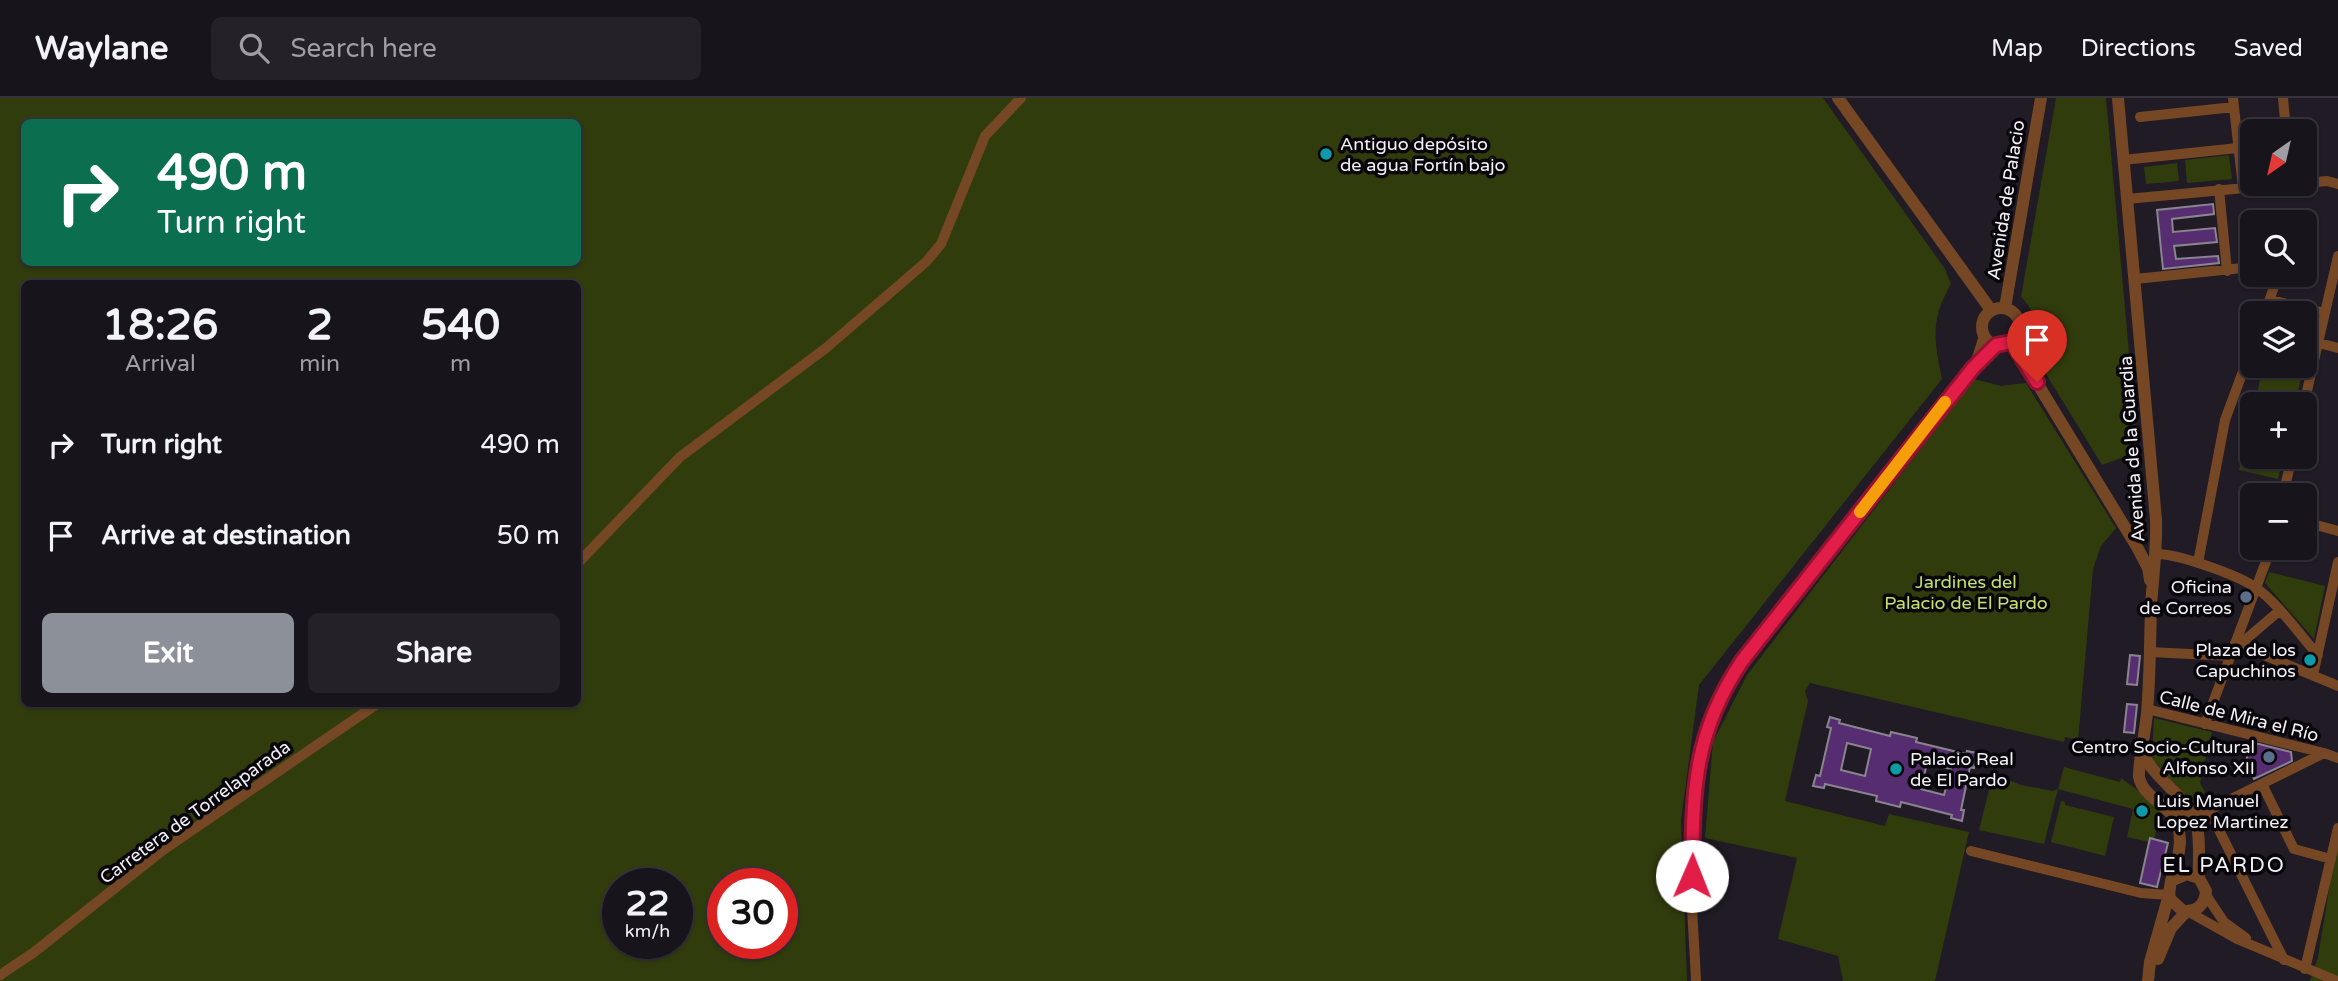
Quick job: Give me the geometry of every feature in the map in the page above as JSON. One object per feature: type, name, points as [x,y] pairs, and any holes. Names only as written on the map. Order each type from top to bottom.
[{"type":"street","points":[[581,560],[680,457],[826,348],[908,280],[933,255],[941,244],[985,136],[1021,98]]},
{"type":"street","points":[[1838,98],[1991,310]]},
{"type":"street","name":"Avenida de Palacio","points":[[2005,308],[2040,98]]},
{"type":"street","name":"Avenida de la Guardia","points":[[2118,98],[2156,520],[2163,554],[2152,593],[2143,767]]},
{"type":"street","points":[[2283,98],[2285,119]]},
{"type":"street","points":[[2140,117],[2234,103],[2240,164]]},
{"type":"street","points":[[2123,160],[2238,148]]},
{"type":"street","points":[[2317,182],[2338,184]]},
{"type":"street","points":[[2127,199],[2240,188]]},
{"type":"street","points":[[2219,189],[2227,271]]},
{"type":"street","points":[[2317,346],[2338,256]]},
{"type":"street","points":[[2135,279],[2240,269]]},
{"type":"street","points":[[2274,287],[2270,300],[2325,313]]},
{"type":"street","points":[[1696,981],[1692,876],[1693,798],[1697,763],[1706,730],[1722,691],[1742,661],[1973,368],[1996,345],[2012,342],[2019,332],[2019,322],[2015,315],[2005,308],[1991,310],[1983,321],[1984,336],[1973,368]]},
{"type":"street","points":[[1984,336],[1996,345]]},
{"type":"street","points":[[2012,342],[2135,543],[2148,568],[2152,593]]},
{"type":"street","points":[[2319,343],[2338,348]]},
{"type":"street","points":[[2199,558],[2225,420],[2241,378]]},
{"type":"street","points":[[2135,543],[2148,540],[2156,520]]},
{"type":"street","points":[[2317,525],[2338,531]]},
{"type":"street","points":[[2135,543],[2163,554],[2199,558],[2255,587],[2318,655]]},
{"type":"street","points":[[2148,568],[2152,557],[2163,554]]},
{"type":"street","points":[[2205,723],[2266,560]]},
{"type":"street","points":[[2313,675],[2333,611],[2338,562]]},
{"type":"street","points":[[2235,643],[2244,640],[2279,611]]},
{"type":"street","points":[[2235,643],[2338,686]]},
{"type":"street","points":[[2150,652],[2230,656]]},
{"type":"street","name":"Carretera de Torrelaparada","points":[[0,975],[33,953],[163,850],[373,707]]},
{"type":"street","name":"Calle de Mira el Río","points":[[2147,709],[2338,758]]},
{"type":"street","points":[[2174,816],[2209,810],[2324,753]]},
{"type":"street","points":[[2143,767],[2193,814],[2199,878]]},
{"type":"street","points":[[2143,767],[2146,789],[2174,816],[2180,847],[2173,880],[2171,928],[2148,980]]},
{"type":"street","points":[[2262,784],[2294,849],[2331,859]]},
{"type":"street","points":[[2209,810],[2284,960]]},
{"type":"street","points":[[2309,970],[2338,828]]},
{"type":"street","points":[[1971,851],[2141,892],[2174,904],[2237,939],[2337,981]]},
{"type":"street","points":[[2173,880],[2187,874],[2199,878],[2204,884],[2206,895],[2224,922],[2267,951]]},
{"type":"street","points":[[2174,904],[2201,906],[2206,895]]},
{"type":"street","points":[[2148,980],[2150,962],[2174,904]]},
{"type":"green space","points":[[0,98],[1823,98],[1945,269],[1951,284],[1940,309],[1936,330],[1942,379],[1699,685],[1681,820],[1687,981],[0,981]]},
{"type":"green space","points":[[2056,98],[2106,98],[2138,452],[2102,465],[2030,348],[2034,334],[2033,315],[2021,297]]},
{"type":"green space","points":[[2229,155],[2232,179],[2187,183],[2185,160]]},
{"type":"green space","points":[[2177,163],[2179,181],[2146,184],[2144,167]]},
{"type":"green space","points":[[2260,378],[2301,378],[2298,392],[2257,392]]},
{"type":"green space","name":"Jardines del Palacio de El Pardo","points":[[1974,379],[2001,386],[2026,383],[2116,528],[2101,546],[2093,569],[2078,740],[2065,737],[2064,742],[1810,683],[1805,691],[1808,701],[1785,801],[1885,826],[1889,814],[1969,832],[1935,981],[1843,981],[1838,956],[1778,939],[1797,858],[1705,838],[1713,742],[1747,675]]},
{"type":"green space","points":[[2240,466],[2240,469],[2280,469],[2278,479],[2239,470]]},
{"type":"green space","points":[[2269,572],[2325,586],[2314,639],[2265,583]]},
{"type":"green space","points":[[2154,718],[2212,732],[2200,783],[2205,792],[2193,804],[2152,759]]},
{"type":"green space","points":[[2064,767],[2120,782],[2121,778],[2147,797],[2161,812],[2154,839],[2150,838],[2149,842],[2127,837],[2133,809],[2058,789]]},
{"type":"green space","points":[[1993,774],[2021,785],[2053,791],[2058,789],[2044,844],[1979,830]]},
{"type":"green space","points":[[2061,801],[2065,802],[2065,805],[2114,817],[2105,856],[2051,842]]},
{"type":"green space","points":[[2338,835],[2338,981],[2310,981],[2318,957]]},
{"type":"building","points":[[2213,204],[2214,214],[2172,219],[2173,232],[2215,228],[2217,242],[2174,246],[2176,259],[2218,256],[2219,263],[2163,269],[2157,210]]},
{"type":"building","points":[[2130,655],[2140,656],[2137,685],[2127,684]]},
{"type":"building","points":[[2127,704],[2137,705],[2134,733],[2124,732]]},
{"type":"building","name":"Palacio Real de El Pardo","points":[[1830,717],[1840,720],[1839,723],[1890,736],[1891,732],[1917,738],[1916,742],[1966,754],[1967,751],[1977,753],[1974,768],[1970,767],[1961,810],[1964,810],[1962,821],[1951,818],[1952,815],[1901,802],[1900,807],[1876,801],[1877,796],[1825,784],[1824,788],[1813,786],[1816,775],[1820,776],[1831,728],[1827,727]],"holes":[[[1847,743],[1871,749],[1865,776],[1841,770]],[[1927,763],[1951,769],[1944,795],[1921,789]]]},
{"type":"building","name":"Centro Socio-Cultural Alfonso XII","points":[[2251,742],[2291,752],[2292,761],[2254,779],[2246,762]]},
{"type":"building","points":[[2150,838],[2168,843],[2157,887],[2140,883]]},
{"type":"slow traffic","points":[[1860,512],[1945,402]]},
{"type":"place","name":"Antiguo depósito de agua Fortín bajo","points":[[1326,154]]},
{"type":"place","name":"Oficina de Correos","points":[[2246,597]]},
{"type":"place","name":"Plaza de los Capuchinos","points":[[2310,660]]},
{"type":"place","name":"Centro Socio-Cultural Alfonso XII","points":[[2269,757]]},
{"type":"place","name":"Palacio Real de El Pardo","points":[[1896,769]]},
{"type":"place","name":"Luis Manuel Lopez Martinez","points":[[2142,811]]},
{"type":"district","name":"EL PARDO","points":[[2224,865]]},
{"type":"route","points":[[1692,876],[1693,798],[1697,763],[1706,730],[1722,691],[1742,661],[1973,368],[1992,352],[1996,345],[2012,342],[2037,382]]}]
